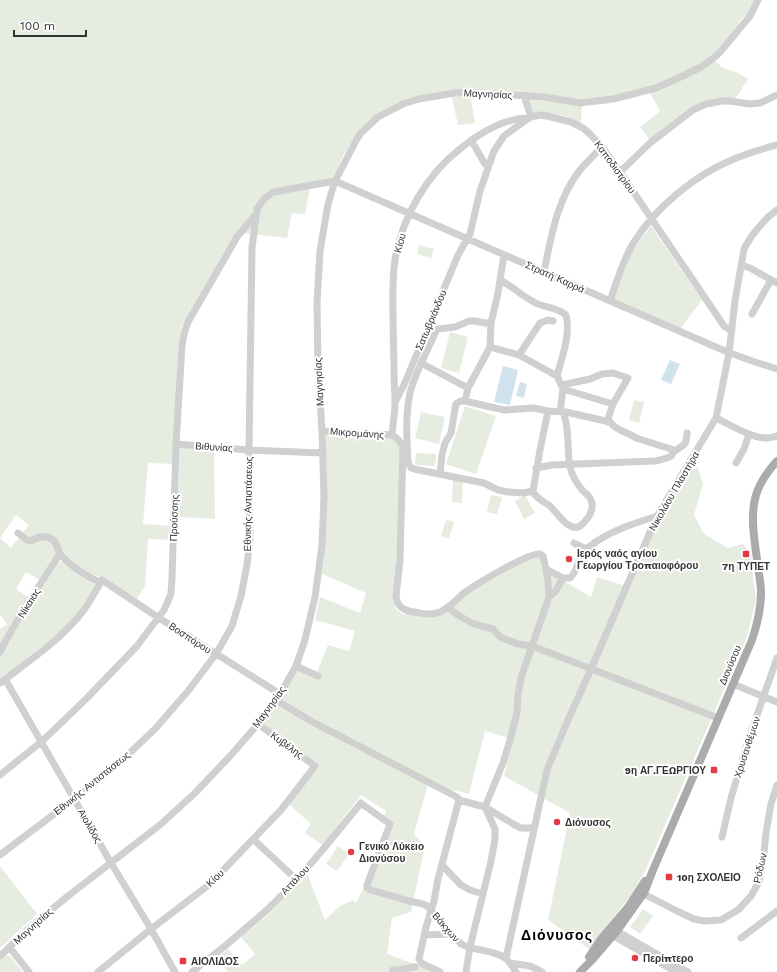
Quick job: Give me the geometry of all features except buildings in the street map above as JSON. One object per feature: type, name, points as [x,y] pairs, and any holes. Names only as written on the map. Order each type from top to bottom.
[{"type":"main road","name":"Διονύσου","points":[[581,971],[590,954],[612,931],[629,906],[642,892],[653,870],[754,636],[761,591],[754,506],[760,485],[766,474],[777,461]]},
{"type":"street","name":"Μαγνησίας","points":[[0,956],[28,929],[161,824],[195,793],[258,724],[278,697],[296,666],[308,631],[315,597],[321,557],[324,510],[318,339],[320,251],[326,217],[335,181],[346,158],[361,133],[378,117],[403,104],[419,99],[460,92],[545,97],[580,103],[622,97],[656,88],[701,68],[722,51],[750,16],[758,0]]},
{"type":"street","points":[[620,172],[650,143],[693,110],[706,104],[722,101],[749,104],[760,103],[777,95]]},
{"type":"street","points":[[467,239],[471,230],[478,196],[488,166],[497,146],[504,136],[531,117],[524,96]]},
{"type":"street","name":"Καποδιστρίου","points":[[531,117],[540,115],[562,120],[583,128],[591,135],[602,147],[620,172],[724,326],[728,329],[732,329]]},
{"type":"street","name":"Κίου","points":[[392,435],[395,402],[393,272],[398,245],[404,227],[422,191],[438,168],[453,154],[471,140],[502,123],[512,119],[531,117]]},
{"type":"street","points":[[471,140],[485,164],[488,166]]},
{"type":"street","points":[[610,301],[621,268],[630,249],[642,231],[670,200],[699,178],[732,159],[777,145]]},
{"type":"street","points":[[544,272],[553,227],[563,201],[570,186],[580,171],[602,147]]},
{"type":"street","name":"Εθνικής Αντιστάσεως","points":[[0,855],[116,766],[155,729],[188,691],[216,654],[232,626],[241,596],[250,540],[249,450],[252,248],[257,212],[259,205],[273,192],[335,181]]},
{"type":"street","name":"Στρατή Καρρά","points":[[335,181],[729,353],[777,369]]},
{"type":"street","name":"Νικολάου Πλαστήρα","points":[[508,961],[513,930],[547,770],[657,516],[716,418],[729,353],[735,301],[744,249],[763,222],[777,210]]},
{"type":"street","name":"Προύσσης","points":[[0,775],[41,742],[97,688],[137,646],[164,610],[169,599],[171,589],[176,487],[176,444],[182,345],[185,328],[237,237],[257,212]]},
{"type":"street","name":"Σατωβριάνδου","points":[[395,402],[404,385],[458,255],[467,239]]},
{"type":"street","points":[[465,401],[468,388],[490,347],[491,323],[504,255]]},
{"type":"street","points":[[742,265],[774,282],[752,314]]},
{"type":"street","points":[[500,280],[509,284],[533,302],[556,309],[566,315],[567,342],[557,376]]},
{"type":"street","points":[[519,355],[540,323],[548,320],[553,321]]},
{"type":"street","points":[[491,323],[469,321],[455,327],[438,329],[436,331],[412,387],[407,411],[408,464],[414,469],[484,483],[498,490],[523,493],[533,491]]},
{"type":"street","points":[[490,347],[519,355],[557,376],[562,387],[561,412],[567,430],[571,471],[576,481],[592,502],[590,514],[582,526],[575,527],[568,525],[549,506],[535,496],[533,491],[536,468],[548,411]]},
{"type":"street","points":[[422,363],[468,388]]},
{"type":"street","points":[[562,387],[602,374],[613,373],[628,378],[613,404],[607,422]]},
{"type":"street","points":[[562,387],[613,404]]},
{"type":"street","points":[[440,474],[442,455],[450,433],[456,404],[461,400],[500,409],[511,410],[533,408],[610,422],[612,426],[636,438],[674,451]]},
{"type":"street","points":[[716,418],[749,434],[762,437],[777,436]]},
{"type":"street","name":"Μικρομάνης","points":[[322,431],[392,435]]},
{"type":"street","points":[[536,468],[552,465],[655,461],[665,459],[684,445],[687,433]]},
{"type":"street","points":[[736,463],[744,449],[749,434]]},
{"type":"street","points":[[392,435],[402,443],[403,447],[400,560],[396,592],[398,604],[402,609],[424,614],[439,612],[448,608],[464,594],[486,579],[528,557],[539,554],[544,557],[548,582],[549,598],[521,678],[517,713],[510,740],[499,773],[485,807],[495,829],[495,836],[491,861],[466,969],[460,972]]},
{"type":"street","name":"Βιθυνίας","points":[[176,444],[249,450],[323,453]]},
{"type":"street","points":[[546,569],[564,578],[570,578],[580,556],[586,549],[600,539],[621,528],[657,516]]},
{"type":"street","name":"Βοσπόρου","points":[[18,533],[26,540],[31,541],[40,537],[50,538],[56,542],[60,555],[78,571],[87,577],[101,581],[216,654],[309,720],[455,796],[459,800],[485,807],[521,828],[534,828]]},
{"type":"street","points":[[574,543],[586,549]]},
{"type":"street","name":"Νίκαιας","points":[[0,652],[21,615],[60,555]]},
{"type":"street","points":[[549,598],[564,578]]},
{"type":"street","points":[[3,681],[31,661],[80,616],[101,581]]},
{"type":"street","points":[[448,608],[474,624],[493,629],[500,637],[518,644],[532,646],[718,718]]},
{"type":"street","name":"Χρυσανθέμων","points":[[722,837],[743,756],[777,658]]},
{"type":"street","points":[[296,666],[318,676]]},
{"type":"street","name":"Αιολίδος","points":[[3,681],[41,742],[175,972]]},
{"type":"street","points":[[733,684],[777,702]]},
{"type":"street","name":"Κυβέλης","points":[[258,724],[315,766]]},
{"type":"street","name":"Κίου","points":[[98,972],[210,884],[281,810],[315,766]]},
{"type":"street","name":"Ρόδων","points":[[642,892],[694,919],[705,921],[721,920],[738,910],[751,896],[759,882],[771,804],[777,785]]},
{"type":"street","points":[[415,967],[434,901],[459,800]]},
{"type":"street","name":"Αττάλου","points":[[192,972],[231,942],[268,909],[297,880],[326,847],[361,803],[390,823],[390,826]]},
{"type":"street","name":"Βάκχων","points":[[390,826],[372,870],[367,888],[423,904],[431,910],[461,944],[494,954],[508,961],[530,966],[539,970]]},
{"type":"street","points":[[253,839],[297,880]]},
{"type":"street","points":[[442,865],[461,885],[470,890],[483,894]]},
{"type":"street","points":[[741,938],[777,911]]},
{"type":"street","points":[[612,931],[676,972]]},
{"type":"street","points":[[612,931],[688,972]]},
{"type":"street","points":[[424,935],[451,934]]},
{"type":"street","points":[[10,948],[29,972]]},
{"type":"street","points":[[508,961],[516,972]]},
{"type":"street","points":[[393,970],[415,967],[421,963],[440,972]]},
{"type":"shaded area","points":[[0,0],[755,0],[749,13],[742,18],[726,42],[711,58],[723,68],[738,73],[748,79],[735,99],[710,101],[650,140],[640,127],[660,111],[647,87],[628,91],[625,95],[582,100],[581,123],[562,115],[533,113],[527,93],[470,95],[475,123],[458,125],[451,93],[407,101],[356,135],[342,158],[332,181],[310,188],[305,214],[292,213],[287,238],[237,231],[182,326],[178,346],[174,446],[212,450],[214,452],[215,519],[178,517],[179,464],[148,463],[143,524],[172,526],[171,540],[148,539],[145,586],[136,600],[101,577],[90,574],[69,560],[64,552],[57,556],[40,580],[26,572],[16,589],[34,601],[59,562],[63,562],[94,583],[96,587],[77,617],[60,633],[0,680],[0,629],[7,624],[0,614]],"holes":[[[16,515],[29,525],[11,548],[0,538]]]},
{"type":"shaded area","points":[[651,226],[702,300],[680,329],[614,301],[624,270],[633,250]]},
{"type":"shaded area","points":[[419,245],[434,249],[431,258],[417,254]]},
{"type":"shaded area","points":[[450,332],[468,337],[459,373],[441,368]]},
{"type":"shaded area","points":[[634,400],[644,402],[639,423],[629,420]]},
{"type":"shaded area","points":[[465,406],[496,416],[476,474],[446,464]]},
{"type":"shaded area","points":[[421,412],[445,417],[439,444],[415,438]]},
{"type":"shaded area","points":[[325,433],[387,437],[396,439],[401,443],[395,608],[402,614],[434,616],[476,587],[535,556],[542,556],[544,569],[591,597],[597,577],[629,587],[659,519],[695,457],[703,484],[694,515],[704,534],[728,548],[743,544],[750,554],[756,600],[747,637],[645,871],[631,895],[589,949],[548,920],[570,813],[504,776],[513,739],[485,731],[469,794],[428,784],[414,834],[425,846],[411,912],[392,918],[387,954],[434,972],[228,972],[217,958],[228,949],[242,965],[255,954],[241,937],[269,914],[307,873],[325,920],[340,906],[353,900],[356,903],[368,879],[389,824],[383,820],[386,811],[361,795],[323,845],[305,833],[311,824],[289,804],[319,766],[261,723],[298,670],[315,677],[328,645],[349,651],[355,631],[315,620],[320,597],[360,613],[366,593],[322,574],[326,534],[327,490]]},
{"type":"shaded area","points":[[416,453],[436,454],[435,466],[415,465]]},
{"type":"shaded area","points":[[453,480],[463,480],[462,503],[452,502]]},
{"type":"shaded area","points":[[491,495],[502,497],[497,514],[487,512]]},
{"type":"shaded area","points":[[525,495],[535,513],[524,519],[515,501]]},
{"type":"shaded area","points":[[446,520],[454,522],[449,539],[441,536]]},
{"type":"shaded area","points":[[338,846],[349,854],[337,871],[326,864]]},
{"type":"shaded area","points":[[0,866],[37,914],[0,948]]},
{"type":"shaded area","points":[[643,909],[653,916],[640,934],[630,927]]},
{"type":"shaded area","points":[[6,954],[11,957],[23,972],[0,972],[0,959]]},
{"type":"water","points":[[670,360],[680,364],[671,384],[661,380]]},
{"type":"water","points":[[503,366],[518,370],[510,405],[494,402]]},
{"type":"water","points":[[520,382],[527,384],[524,398],[516,396]]},
{"type":"place","name":"7η ΤΥΠΕΤ","points":[[746,554]]},
{"type":"place","name":"Ιερός ναός αγίου Γεωργίου Τροπαιοφόρου","points":[[569,559]]},
{"type":"place","name":"9η ΑΓ.ΓΕΩΡΓΙΟΥ","points":[[714,770]]},
{"type":"place","name":"Διόνυσος","points":[[557,822]]},
{"type":"place","name":"Γενικό Λύκειο Διονύσου","points":[[351,852]]},
{"type":"place","name":"10η ΣΧΟΛΕΙΟ","points":[[669,877]]},
{"type":"place","name":"Περίπτερο","points":[[635,958]]},
{"type":"place","name":"ΑΙΟΛΙΔΟΣ","points":[[183,961]]},
{"type":"district","name":"Διόνυσος","points":[[557,935]]}]
